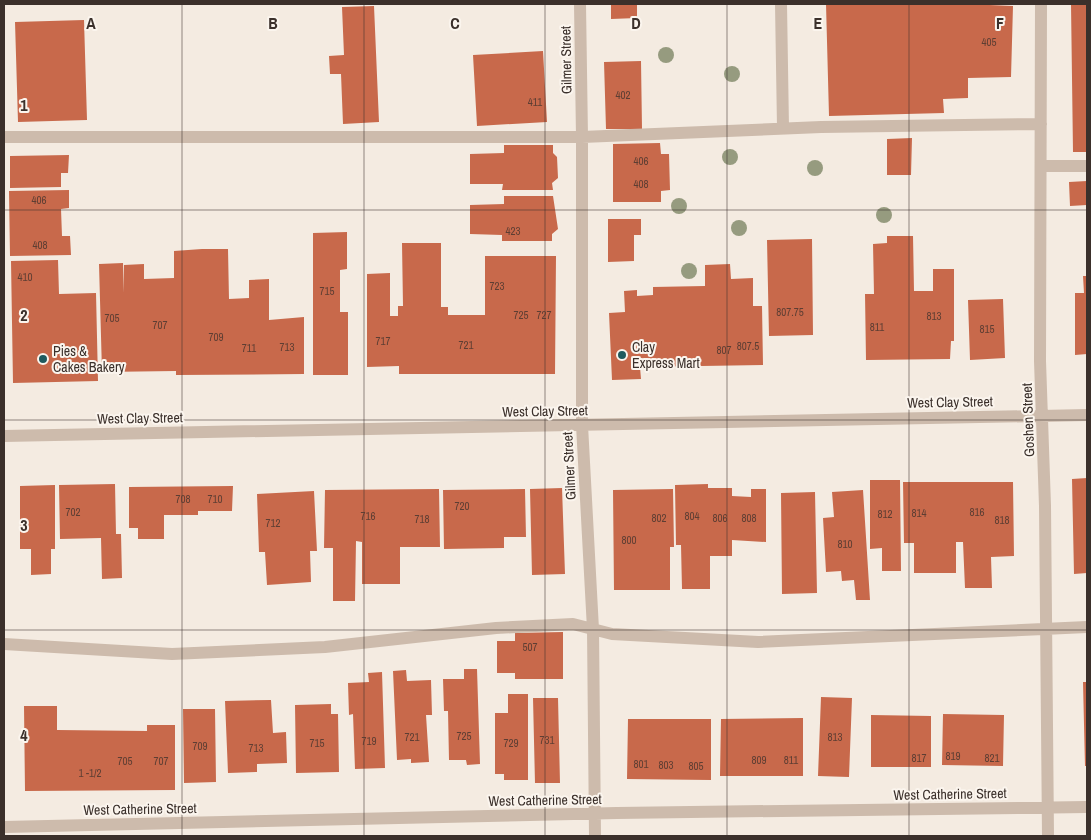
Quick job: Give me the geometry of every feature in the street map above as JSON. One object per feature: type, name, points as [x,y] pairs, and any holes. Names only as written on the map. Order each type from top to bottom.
[{"type":"street","name":"Gilmer Street","points":[[580,4],[582,425],[593,629],[595,836]]},
{"type":"street","points":[[781,4],[783,128]]},
{"type":"street","name":"Goshen Street","points":[[1040,4],[1040,361],[1043,416],[1048,836]]},
{"type":"street","points":[[4,137],[582,137],[783,128],[1041,124]]},
{"type":"street","points":[[1041,166],[1087,166]]},
{"type":"street","name":"West Clay Street","points":[[4,436],[1087,414]]},
{"type":"street","points":[[4,644],[172,654],[324,647],[496,628],[573,624],[612,634],[758,642],[1087,627]]},
{"type":"street","name":"West Catherine Street","points":[[4,827],[594,814],[1087,807]]},
{"type":"building","points":[[611,4],[637,4],[637,18],[611,19]]},
{"type":"building","points":[[826,4],[1013,6],[1011,77],[968,78],[968,98],[943,99],[944,113],[829,116]]},
{"type":"building","points":[[1071,4],[1087,4],[1087,152],[1073,152]]},
{"type":"building","points":[[374,6],[379,122],[343,124],[341,74],[330,74],[329,56],[344,55],[342,7]]},
{"type":"building","points":[[84,20],[87,120],[18,122],[15,22]]},
{"type":"building","points":[[543,51],[547,122],[477,126],[473,55]]},
{"type":"building","points":[[641,61],[642,129],[606,129],[604,62]]},
{"type":"building","points":[[912,138],[911,175],[887,175],[887,139]]},
{"type":"building","points":[[660,143],[661,154],[669,154],[670,190],[661,191],[661,202],[613,202],[613,144]]},
{"type":"building","points":[[504,145],[553,145],[553,153],[557,157],[558,178],[552,183],[553,190],[502,190],[503,184],[470,184],[470,154],[504,153]]},
{"type":"building","points":[[69,155],[68,173],[61,173],[61,187],[10,188],[10,156]]},
{"type":"building","points":[[1087,181],[1087,205],[1070,206],[1069,182]]},
{"type":"building","points":[[69,190],[69,208],[61,209],[62,236],[70,236],[71,255],[10,256],[9,191]]},
{"type":"building","points":[[504,196],[553,196],[558,229],[552,234],[552,241],[502,241],[502,235],[470,234],[470,205],[504,204]]},
{"type":"building","points":[[608,219],[641,219],[641,235],[634,235],[634,261],[608,262]]},
{"type":"building","points":[[347,232],[347,269],[340,270],[340,312],[348,312],[348,375],[313,375],[313,233]]},
{"type":"building","points":[[887,236],[913,236],[914,291],[933,291],[933,269],[954,269],[954,341],[951,341],[950,359],[866,360],[865,294],[874,294],[873,244],[887,243]]},
{"type":"building","points":[[812,239],[813,335],[769,336],[767,240]]},
{"type":"building","points":[[402,243],[441,243],[441,307],[448,307],[448,315],[485,315],[485,256],[556,256],[555,374],[399,374],[399,366],[367,367],[367,274],[390,273],[390,316],[398,316],[398,306],[403,306]]},
{"type":"building","points":[[228,249],[229,299],[249,298],[249,280],[269,279],[269,320],[304,317],[304,374],[176,375],[176,371],[102,372],[99,264],[123,263],[124,293],[124,265],[144,264],[144,279],[174,278],[174,251]]},
{"type":"building","points":[[58,260],[59,294],[96,293],[98,381],[13,383],[11,261]]},
{"type":"building","points":[[730,264],[731,279],[753,278],[753,306],[762,306],[763,365],[640,367],[641,379],[612,380],[609,313],[625,312],[624,291],[637,290],[637,296],[653,295],[653,287],[705,286],[705,265]]},
{"type":"building","points":[[1083,276],[1087,276],[1087,354],[1075,355],[1075,293],[1084,293]]},
{"type":"building","points":[[1003,299],[1005,358],[970,360],[968,300]]},
{"type":"building","points":[[1087,478],[1087,573],[1074,574],[1072,479]]},
{"type":"building","points":[[870,480],[900,480],[901,571],[882,571],[882,548],[870,549]]},
{"type":"building","points":[[903,482],[1013,482],[1014,556],[991,557],[992,588],[965,588],[963,542],[956,542],[956,573],[914,573],[914,543],[904,543]]},
{"type":"building","points":[[115,484],[116,534],[121,534],[122,578],[102,579],[101,538],[60,539],[59,485]]},
{"type":"building","points":[[708,484],[708,488],[732,488],[732,496],[751,497],[751,489],[766,489],[766,542],[732,540],[732,556],[710,556],[710,589],[682,589],[681,545],[676,545],[675,485]]},
{"type":"building","points":[[55,485],[55,549],[51,549],[51,574],[31,575],[31,549],[20,549],[20,486]]},
{"type":"building","points":[[233,486],[232,511],[198,511],[198,515],[164,515],[164,539],[138,539],[138,528],[129,528],[129,487]]},
{"type":"building","points":[[562,488],[565,574],[532,575],[530,489]]},
{"type":"building","points":[[439,489],[440,547],[400,547],[400,584],[362,584],[362,542],[356,541],[355,601],[333,601],[333,548],[324,548],[325,490]]},
{"type":"building","points":[[525,489],[526,537],[504,537],[504,548],[444,549],[443,490]]},
{"type":"building","points":[[673,489],[674,547],[670,547],[670,590],[614,590],[613,490]]},
{"type":"building","points":[[863,490],[870,600],[856,600],[854,580],[842,581],[841,571],[826,572],[823,518],[834,517],[832,492]]},
{"type":"building","points":[[314,491],[317,551],[310,551],[311,582],[267,585],[265,552],[259,552],[257,494]]},
{"type":"building","points":[[815,492],[817,593],[782,594],[781,493]]},
{"type":"building","points":[[563,632],[563,679],[515,679],[515,673],[497,673],[497,641],[515,641],[515,633]]},
{"type":"building","points":[[464,669],[477,669],[480,764],[467,765],[466,760],[449,760],[448,711],[444,711],[443,679],[464,679]]},
{"type":"building","points":[[406,670],[407,681],[431,680],[432,715],[426,715],[429,762],[411,763],[411,759],[397,760],[393,671]]},
{"type":"building","points":[[382,672],[385,768],[355,769],[353,714],[349,715],[348,683],[369,682],[368,673]]},
{"type":"building","points":[[1083,682],[1087,682],[1087,766],[1085,766]]},
{"type":"building","points":[[508,694],[528,694],[528,780],[504,780],[504,774],[495,774],[495,713],[508,713]]},
{"type":"building","points":[[821,697],[852,698],[849,777],[818,776]]},
{"type":"building","points":[[533,698],[558,698],[560,783],[535,783]]},
{"type":"building","points":[[271,700],[273,733],[286,732],[287,763],[257,764],[257,772],[228,773],[225,701]]},
{"type":"building","points":[[331,704],[331,714],[338,714],[339,772],[296,773],[295,705]]},
{"type":"building","points":[[24,706],[57,706],[57,730],[147,731],[147,725],[175,725],[175,790],[25,791]]},
{"type":"building","points":[[183,709],[215,709],[216,782],[184,783]]},
{"type":"building","points":[[943,714],[1004,715],[1003,766],[942,765]]},
{"type":"building","points":[[871,715],[931,716],[931,767],[871,767]]},
{"type":"building","points":[[803,718],[803,776],[720,776],[721,719]]},
{"type":"building","points":[[628,719],[711,719],[711,780],[627,779]]},
{"type":"place","name":"Clay Express Mart","points":[[622,355]]},
{"type":"place","name":"Pies & Cakes Bakery","points":[[43,359]]}]
